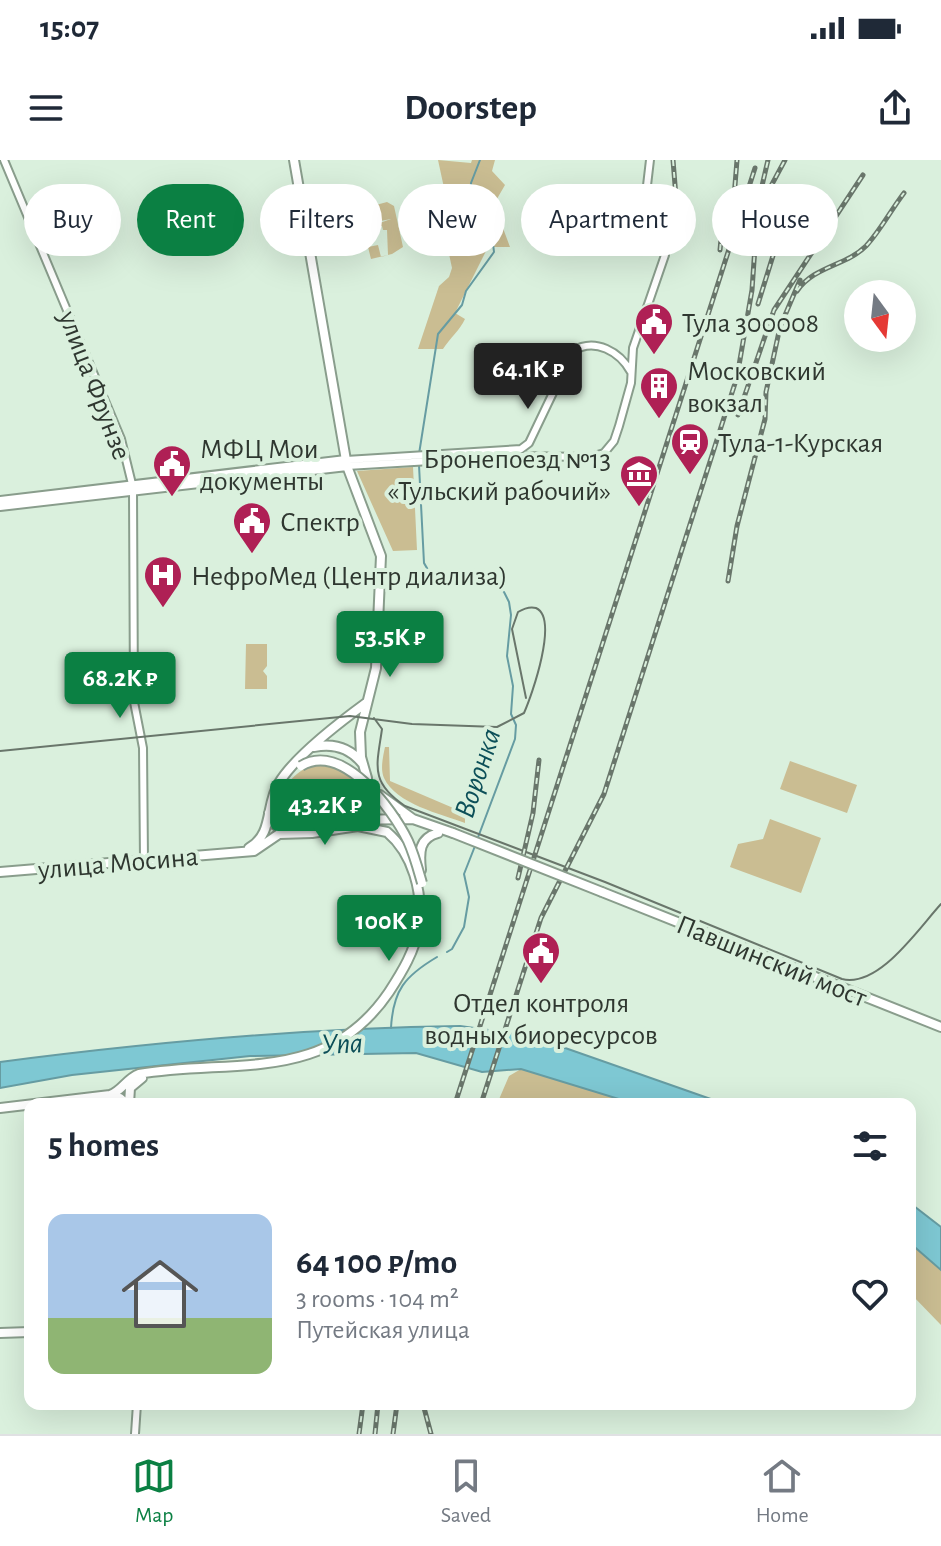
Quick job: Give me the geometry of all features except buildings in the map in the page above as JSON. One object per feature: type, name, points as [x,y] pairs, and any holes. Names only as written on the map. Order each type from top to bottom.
[{"type":"main road","points":[[294,160],[346,463],[381,552],[376,668],[362,715],[362,764],[367,778],[386,801],[413,819]]},
{"type":"main road","points":[[0,504],[346,463]]},
{"type":"main road","points":[[236,852],[260,840],[266,829],[270,800],[290,767],[366,702]]},
{"type":"main road","points":[[351,715],[362,715]]},
{"type":"main road","points":[[313,748],[327,745],[343,748],[362,764]]},
{"type":"main road","points":[[270,800],[301,766],[322,758],[348,768],[398,823],[413,852],[422,883]]},
{"type":"main road","points":[[294,834],[337,820],[360,808],[366,795],[367,778]]},
{"type":"main road","points":[[284,784],[282,804],[292,818],[303,822],[377,817],[413,819]]},
{"type":"main road","points":[[85,1098],[110,1095],[119,1091],[131,1077],[141,1073],[269,1066],[314,1054],[350,1035],[380,1005],[414,947],[419,901],[411,864],[392,836],[383,829],[348,826],[294,834],[275,826],[269,813]]},
{"type":"main road","name":"Павшинский мост","points":[[413,819],[941,1027]]},
{"type":"main road","points":[[129,1098],[131,1085],[144,1078],[310,1060],[357,1035],[379,1014],[403,980],[420,944],[425,915],[420,848],[427,838],[438,833]]},
{"type":"main road","name":"улица Мосина","points":[[0,872],[254,851],[277,835],[294,834]]},
{"type":"main road","points":[[110,1095],[120,1098]]},
{"type":"main road","points":[[0,1108],[24,1105]]},
{"type":"main road","points":[[0,1333],[24,1332]]},
{"type":"street","name":"улица Фрунзе","points":[[4,160],[121,439],[133,488],[134,702],[143,748],[144,861]]},
{"type":"street","points":[[346,463],[439,457],[591,457],[609,448],[619,426],[633,348],[665,255],[662,240],[644,211],[650,160]]},
{"type":"street","points":[[439,457],[521,449],[529,443],[573,351],[582,345],[594,345],[620,356],[631,372]]},
{"type":"street","points":[[620,356],[633,348]]},
{"type":"street","points":[[529,443],[535,457]]},
{"type":"street","points":[[438,833],[453,833]]},
{"type":"street","points":[[135,1434],[137,1410]]},
{"type":"shaded area","points":[[438,160],[471,163],[472,160],[495,160],[492,171],[504,184],[443,184]]},
{"type":"shaded area","points":[[387,202],[394,206],[398,224],[398,250],[388,255],[387,230],[383,230],[382,226],[382,222],[391,219],[382,221],[382,203]]},
{"type":"shaded area","points":[[449,256],[484,256],[455,313],[465,319],[460,327],[443,349],[418,349],[439,286],[449,277],[452,268]]},
{"type":"shaded area","points":[[413,467],[417,550],[393,551],[357,471]]},
{"type":"shaded area","points":[[246,644],[267,644],[267,666],[263,671],[267,676],[267,689],[245,689]]},
{"type":"shaded area","points":[[385,747],[389,747],[390,781],[465,813],[465,823],[420,807],[398,795],[382,771]]},
{"type":"shaded area","points":[[790,761],[857,785],[847,813],[780,789]]},
{"type":"shaded area","points":[[318,762],[347,771],[365,790],[359,804],[350,813],[315,819],[291,815],[286,789],[295,776]]},
{"type":"shaded area","points":[[770,819],[821,838],[801,893],[730,867],[738,844],[763,839]]},
{"type":"shaded area","points":[[521,1069],[615,1098],[500,1098],[509,1076]]},
{"type":"shaded area","points":[[916,1248],[941,1270],[941,1325],[916,1299]]},
{"type":"water","name":"Упа","points":[[460,1026],[531,1036],[708,1098],[615,1098],[521,1069],[482,1072],[416,1053],[250,1056],[72,1075],[0,1088],[0,1062],[230,1037]]},
{"type":"water","points":[[916,1208],[941,1227],[941,1270],[916,1248]]},
{"type":"waterway","name":"Воронка","points":[[419,454],[438,334],[462,305],[466,291],[494,252],[492,235],[472,199],[471,183],[480,160]]},
{"type":"waterway","name":"Воронка","points":[[419,465],[424,563],[429,571],[443,580],[488,581],[504,592],[509,602],[511,615],[507,656],[513,686],[511,714],[516,725],[515,739],[477,840]]},
{"type":"waterway","name":"Воронка","points":[[447,952],[452,949],[464,927],[469,897],[464,874],[475,846]]},
{"type":"waterway","name":"Воронка","points":[[391,1028],[395,1004],[403,985],[437,957]]},
{"type":"tram line","points":[[0,751],[350,716],[412,724],[497,727],[524,713],[537,675],[545,626],[542,615],[533,607],[518,612],[512,629],[526,698]]},
{"type":"tram line","points":[[374,718],[382,729],[378,763],[381,781],[393,797],[405,806],[605,882],[842,979],[870,975],[884,966],[941,904]]},
{"type":"railway","points":[[673,160],[675,184]]},
{"type":"railway","points":[[735,184],[737,160]]},
{"type":"railway","points":[[483,1098],[541,918],[604,794],[737,377],[752,290],[758,203],[768,160]]},
{"type":"railway","points":[[772,184],[785,160]]},
{"type":"railway","points":[[457,1098],[755,168]]},
{"type":"railway","points":[[738,415],[774,310],[863,175]]},
{"type":"railway","points":[[797,291],[812,276],[866,246],[904,193]]},
{"type":"railway","points":[[758,304],[773,256]]},
{"type":"railway","points":[[728,581],[737,526],[765,419],[766,392],[780,327],[800,280]]},
{"type":"railway","points":[[518,878],[533,813],[539,760]]},
{"type":"railway","points":[[359,1434],[362,1410]]},
{"type":"railway","points":[[375,1434],[377,1410]]},
{"type":"railway","points":[[393,1434],[396,1410]]},
{"type":"railway","points":[[425,1410],[431,1434]]},
{"type":"place","name":"Тула 300008","points":[[654,356]]},
{"type":"place","name":"Московский вокзал","points":[[659,420]]},
{"type":"place","name":"Тула-1-Курская","points":[[690,476]]},
{"type":"place","name":"МФЦ Мои документы","points":[[172,498]]},
{"type":"place","name":"Бронепоезд №13 «Тульский рабочий»","points":[[639,508]]},
{"type":"place","name":"Спектр","points":[[252,555]]},
{"type":"place","name":"НефроМед (Центр диализа)","points":[[163,609]]},
{"type":"place","name":"Отдел контроля водных биоресурсов","points":[[541,985]]}]
